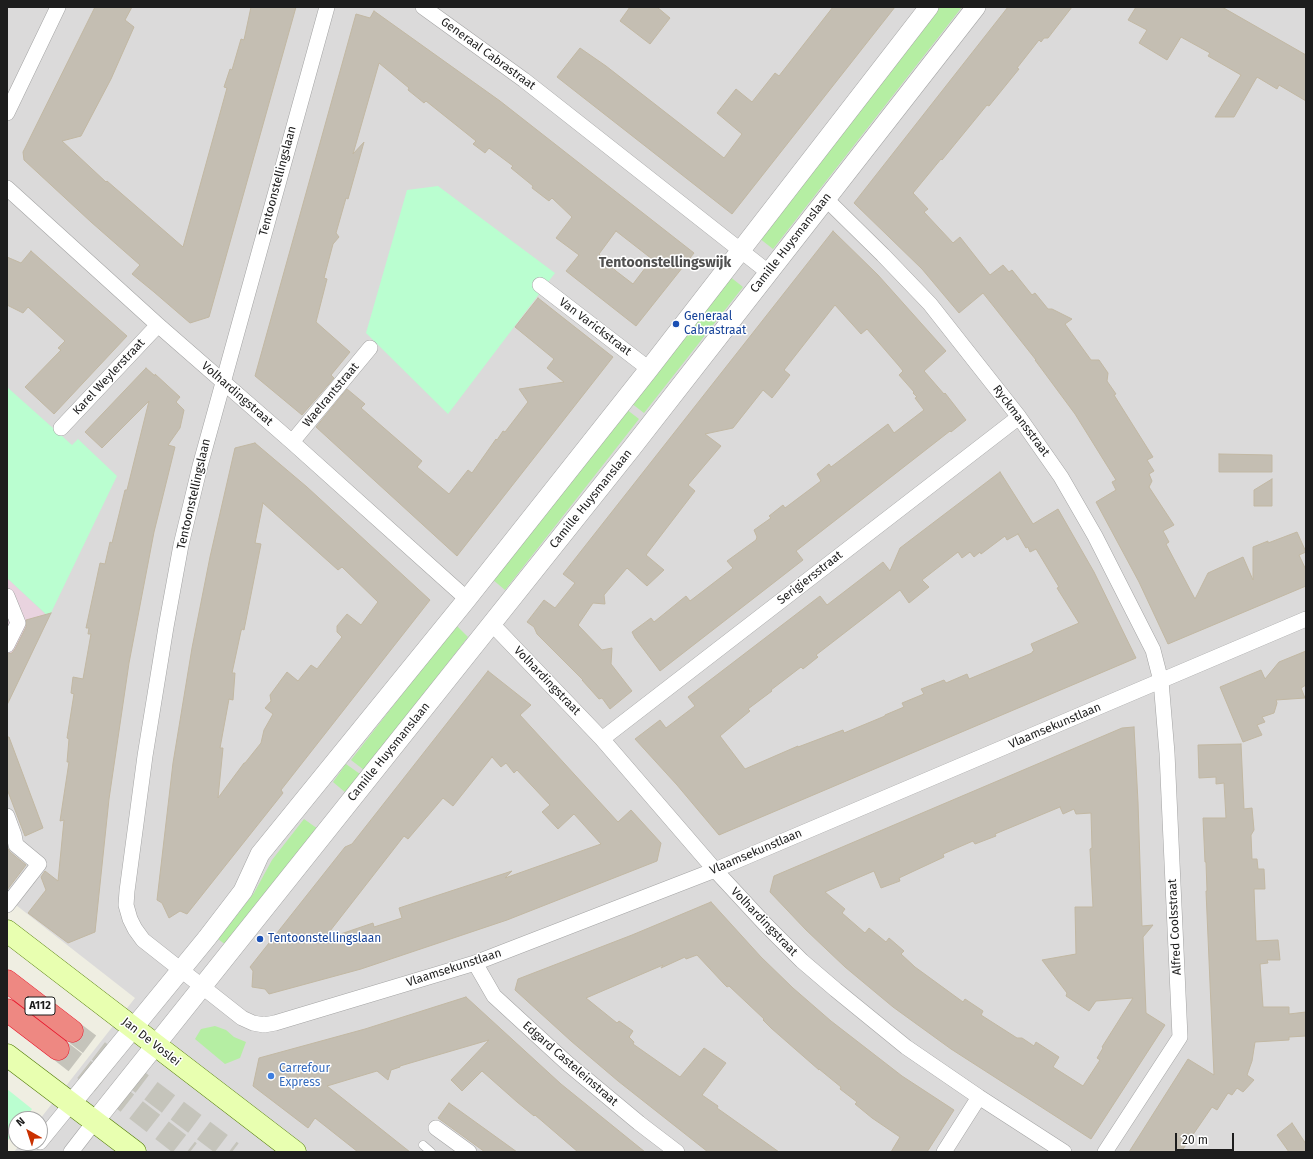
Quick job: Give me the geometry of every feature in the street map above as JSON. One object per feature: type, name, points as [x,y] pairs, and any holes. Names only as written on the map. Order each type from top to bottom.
[{"type":"highway","name":"A112","points":[[7,981],[72,1031]]},
{"type":"highway","name":"A112","points":[[7,1010],[58,1049]]},
{"type":"main road","name":"Jan De Voslei","points":[[7,931],[295,1152]]},
{"type":"main road","points":[[7,1055],[135,1152]]},
{"type":"street","points":[[7,112],[58,7]]},
{"type":"street","name":"Tentoonstellingslaan","points":[[181,970],[143,940],[130,919],[126,905],[145,756],[166,627],[198,473],[327,7]]},
{"type":"street","name":"Generaal Cabrastraat","points":[[423,7],[524,80],[768,272]]},
{"type":"street","points":[[48,1132],[181,970],[242,892],[260,854],[467,599],[649,369],[742,251],[929,7]]},
{"type":"street","name":"Camille Huysmanslaan","points":[[71,1152],[631,449],[976,7]]},
{"type":"street","name":"Volhardingstraat","points":[[7,188],[158,325],[292,442],[467,599]]},
{"type":"street","name":"Ryckmansstraat","points":[[826,199],[930,304],[1019,417],[1061,477],[1095,536],[1153,650],[1161,681]]},
{"type":"street","name":"Van Varickstraat","points":[[540,285],[649,369]]},
{"type":"street","name":"Karel Weylerstraat","points":[[60,428],[158,325]]},
{"type":"street","name":"Waelrantstraat","points":[[292,442],[370,348]]},
{"type":"street","name":"Serigiersstraat","points":[[602,739],[1019,417]]},
{"type":"street","points":[[7,596],[18,623],[7,645]]},
{"type":"street","name":"Vlaamsekunstlaan","points":[[202,986],[242,1018],[253,1023],[264,1025],[475,963],[715,870],[1306,619]]},
{"type":"street","name":"Volhardingstraat","points":[[492,624],[602,739],[715,870],[802,961],[906,1047],[979,1097],[1064,1152]]},
{"type":"street","name":"Alfred Coolsstraat","points":[[1105,1152],[1180,1037],[1167,753],[1161,681]]},
{"type":"street","points":[[7,816],[16,845],[39,864],[7,905]]},
{"type":"street","name":"Edgard Casteleinstraat","points":[[475,963],[494,996],[567,1063],[638,1123],[677,1152]]},
{"type":"street","points":[[181,970],[202,986]]},
{"type":"street","points":[[944,1152],[979,1097]]},
{"type":"street","points":[[436,1128],[469,1152]]},
{"type":"lane","points":[[423,1144],[431,1152]]},
{"type":"shaded area","points":[[7,7],[1306,7],[1306,1152],[14,1152],[48,1151],[48,1111],[46,1111],[135,998],[7,898]]},
{"type":"shaded area","points":[[7,578],[46,615],[7,705]]},
{"type":"green space","points":[[940,7],[962,7],[773,249],[759,238]]},
{"type":"green space","points":[[438,186],[555,273],[448,414],[366,333],[407,190]]},
{"type":"green space","points":[[729,276],[743,287],[644,413],[631,403]]},
{"type":"green space","points":[[7,387],[72,445],[78,439],[117,476],[49,617],[7,578]]},
{"type":"green space","points":[[626,409],[639,419],[505,590],[492,579]]},
{"type":"green space","points":[[456,625],[468,637],[364,770],[351,760]]},
{"type":"green space","points":[[346,764],[360,774],[346,793],[333,782]]},
{"type":"green space","points":[[304,819],[318,829],[226,945],[218,939],[254,893],[272,860]]},
{"type":"green space","points":[[215,1026],[226,1030],[234,1037],[246,1042],[240,1058],[225,1064],[195,1039],[201,1029]]},
{"type":"green space","points":[[7,1089],[32,1109],[31,1111],[8,1111],[7,1141]]},
{"type":"building","points":[[95,7],[132,7],[125,20],[134,27],[111,79],[81,136],[62,141],[106,182],[107,181],[183,247],[227,88],[224,87],[230,69],[232,70],[241,39],[244,40],[251,7],[296,7],[209,317],[190,323],[132,274],[140,265],[24,160],[23,152]]},
{"type":"building","points":[[630,7],[657,7],[670,18],[650,44],[620,21]]},
{"type":"building","points":[[833,7],[895,7],[732,214],[557,77],[580,48],[606,66],[724,158],[742,134],[717,113],[736,89],[752,102],[775,73],[779,76]]},
{"type":"building","points":[[1008,7],[1072,7],[1048,38],[1044,38],[1041,42],[1039,40],[1017,68],[1019,69],[989,106],[987,105],[913,193],[928,209],[924,212],[953,243],[960,237],[990,275],[1003,265],[1009,272],[1012,270],[1032,295],[1035,293],[1048,309],[1052,309],[1072,319],[1065,324],[1091,360],[1099,360],[1108,373],[1107,381],[1116,394],[1114,395],[1153,457],[1147,460],[1154,471],[1149,474],[1152,481],[1149,487],[1174,525],[1163,531],[1169,542],[1166,544],[1195,599],[1208,573],[1243,557],[1253,580],[1253,547],[1297,532],[1306,552],[1299,555],[1306,570],[1306,586],[1168,644],[1139,582],[1096,502],[1116,490],[1112,482],[1116,480],[1075,414],[1036,360],[983,293],[959,313],[922,269],[854,203]]},
{"type":"building","points":[[1136,7],[1222,7],[1306,55],[1306,101],[1279,85],[1277,89],[1257,77],[1234,117],[1215,117],[1241,75],[1208,56],[1210,53],[1181,37],[1167,60],[1139,43],[1147,30],[1128,20]]},
{"type":"building","points":[[374,11],[500,101],[694,253],[636,326],[566,271],[579,255],[556,238],[572,217],[552,198],[549,201],[532,188],[533,186],[511,168],[513,166],[489,148],[485,153],[473,144],[476,141],[426,101],[424,103],[408,90],[409,88],[379,63],[353,154],[364,142],[348,199],[346,198],[336,233],[339,237],[333,244],[324,278],[327,279],[316,322],[350,352],[331,375],[334,378],[302,415],[255,376],[356,14],[370,18]],"holes":[[[616,231],[652,259],[633,284],[616,271],[599,254]]]},
{"type":"building","points":[[833,231],[878,275],[946,351],[924,371],[944,394],[945,393],[966,420],[796,551],[803,560],[660,671],[632,632],[651,618],[654,622],[686,596],[690,601],[733,568],[727,561],[756,540],[757,537],[754,530],[771,518],[769,516],[783,505],[785,508],[821,481],[817,474],[829,464],[831,467],[888,424],[894,433],[924,410],[915,398],[917,397],[913,393],[914,392],[899,375],[903,371],[899,366],[867,329],[861,334],[835,305],[784,370],[790,375],[772,398],[763,390],[733,428],[705,434],[721,446],[688,485],[695,491],[646,555],[664,570],[647,586],[627,568],[604,595],[605,604],[593,603],[578,625],[602,650],[612,648],[611,664],[632,691],[610,709],[602,698],[599,699],[583,680],[537,634],[534,627],[527,622],[544,600],[555,608],[575,583],[563,574]]},
{"type":"building","points":[[31,251],[127,336],[54,414],[25,387],[61,350],[58,348],[65,341],[28,307],[23,313],[7,305],[7,257],[21,263]]},
{"type":"building","points":[[538,298],[613,357],[457,556],[316,427],[347,389],[365,404],[361,408],[422,461],[417,467],[449,494],[468,470],[472,473],[496,439],[497,440],[503,431],[505,432],[528,402],[519,389],[564,382],[547,368],[554,359],[515,327]]},
{"type":"building","points":[[146,368],[155,376],[155,374],[180,397],[176,402],[184,410],[180,428],[168,445],[175,447],[154,532],[129,663],[109,799],[95,932],[68,943],[28,913],[46,890],[41,877],[45,871],[58,881],[64,820],[60,821],[69,762],[67,762],[69,739],[67,738],[74,694],[71,693],[73,677],[83,679],[91,634],[88,634],[89,628],[86,628],[100,563],[105,564],[110,542],[112,543],[149,401],[102,448],[85,432]]},
{"type":"building","points":[[255,443],[307,487],[430,600],[281,790],[283,793],[187,914],[180,911],[169,918],[162,903],[157,900],[173,763],[192,648],[210,557],[235,448]],"holes":[[[263,503],[338,570],[342,567],[378,602],[361,625],[347,614],[337,626],[337,632],[342,637],[317,669],[311,665],[298,681],[287,672],[270,695],[271,701],[265,708],[273,714],[264,730],[261,743],[218,798],[223,748],[220,748],[229,699],[233,700],[235,673],[232,673],[241,631],[242,629],[244,630],[261,544],[255,543]]]},
{"type":"building","points":[[1219,454],[1272,455],[1272,472],[1219,472]]},
{"type":"building","points":[[1000,472],[1033,524],[1058,509],[1094,572],[1136,658],[719,835],[677,785],[635,739],[660,720],[666,728],[695,706],[688,697],[820,596],[827,605],[883,562],[890,571],[900,548]],"holes":[[[1018,534],[1026,548],[1028,547],[1030,552],[1036,549],[1059,587],[1057,588],[1079,623],[1031,644],[1034,651],[1032,653],[969,679],[967,674],[946,683],[944,680],[921,689],[924,694],[902,703],[904,707],[885,716],[844,733],[843,730],[798,746],[745,769],[720,736],[750,711],[748,709],[772,691],[771,690],[801,667],[803,669],[818,657],[816,655],[900,590],[909,603],[929,587],[922,580],[958,552],[962,558],[970,552],[974,557],[980,552],[981,554],[1005,536],[1007,540]]]},
{"type":"building","points":[[1272,479],[1272,506],[1254,506],[1254,490]]},
{"type":"building","points":[[51,613],[7,705],[7,654],[12,653],[15,649],[26,627],[26,620]]},
{"type":"building","points":[[1306,651],[1306,685],[1301,688],[1305,698],[1276,700],[1277,703],[1274,713],[1262,717],[1265,722],[1257,725],[1262,735],[1243,742],[1220,687],[1261,670],[1265,679],[1279,662]]},
{"type":"building","points":[[488,671],[531,705],[520,715],[618,822],[631,810],[661,843],[657,861],[507,920],[361,969],[269,994],[265,989],[252,987],[253,971],[250,967],[345,847],[352,844]],"holes":[[[492,757],[501,767],[506,763],[514,773],[517,770],[550,805],[542,812],[558,829],[574,814],[601,844],[505,878],[512,871],[399,908],[402,918],[374,927],[373,923],[323,940],[404,836],[408,839],[443,798],[453,806]]]},
{"type":"building","points":[[1134,727],[1142,926],[1153,925],[1143,937],[1146,1013],[1165,1025],[1091,1139],[951,1049],[893,1007],[845,967],[806,930],[770,892],[774,876],[1122,728]],"holes":[[[1060,807],[1063,814],[1074,809],[1076,814],[1091,813],[1092,848],[1090,849],[1093,907],[1075,907],[1076,954],[1042,960],[1067,993],[1066,996],[1089,1011],[1096,1001],[1133,998],[1102,1047],[1103,1048],[1097,1058],[1100,1060],[1083,1086],[1053,1067],[1059,1057],[1036,1042],[1034,1046],[1022,1038],[1017,1038],[981,1015],[983,1011],[965,999],[963,1002],[915,967],[901,954],[904,951],[889,938],[886,942],[869,928],[865,933],[842,913],[845,909],[825,892],[874,871],[881,888],[900,881],[899,878],[944,857],[943,854],[973,841],[975,844],[996,836],[995,834]]]},
{"type":"building","points":[[7,737],[9,737],[43,828],[25,836],[7,789]]},
{"type":"building","points":[[1241,744],[1244,809],[1252,808],[1254,830],[1251,835],[1252,859],[1257,859],[1258,869],[1264,869],[1265,889],[1254,889],[1256,941],[1278,940],[1280,960],[1267,960],[1268,963],[1260,964],[1263,1007],[1289,1007],[1289,1014],[1306,1012],[1306,1036],[1289,1037],[1289,1040],[1255,1042],[1252,1061],[1247,1075],[1254,1080],[1243,1092],[1237,1088],[1232,1095],[1228,1093],[1217,1110],[1212,1107],[1181,1152],[1129,1152],[1188,1059],[1214,1075],[1203,818],[1226,818],[1224,783],[1216,784],[1216,777],[1199,778],[1198,745]]},
{"type":"building","points":[[7,847],[10,852],[26,865],[7,890]]},
{"type":"building","points":[[711,902],[761,957],[793,988],[831,1021],[902,1076],[954,1110],[927,1152],[891,1152],[900,1137],[872,1118],[855,1104],[857,1102],[840,1089],[841,1087],[771,1028],[763,1020],[764,1019],[729,986],[727,987],[697,955],[686,959],[685,957],[661,968],[663,965],[586,998],[617,1023],[619,1021],[633,1031],[629,1037],[634,1042],[633,1044],[680,1077],[704,1048],[726,1063],[702,1095],[718,1106],[717,1108],[779,1152],[708,1152],[618,1081],[515,990],[518,979],[632,935]]},
{"type":"building","points":[[466,997],[561,1084],[645,1152],[578,1152],[482,1071],[462,1091],[451,1080],[489,1040],[400,1066],[391,1070],[388,1080],[377,1071],[327,1086],[410,1152],[358,1152],[315,1118],[308,1128],[253,1086],[259,1058],[365,1029]]},
{"type":"building","points":[[449,1103],[517,1152],[485,1152],[438,1118]]},
{"type":"building","points":[[1292,1123],[1306,1144],[1306,1152],[1289,1152],[1277,1135]]},
{"type":"tunnel","points":[[72,1031],[232,1152]]},
{"type":"tunnel","points":[[58,1049],[190,1152]]},
{"type":"place","name":"Generaal Cabrastraat","points":[[676,324]]},
{"type":"place","name":"Tentoonstellingslaan","points":[[260,939]]},
{"type":"place","name":"Carrefour Express","points":[[271,1076]]},
{"type":"district","name":"Tentoonstellingswijk","points":[[665,263]]}]
